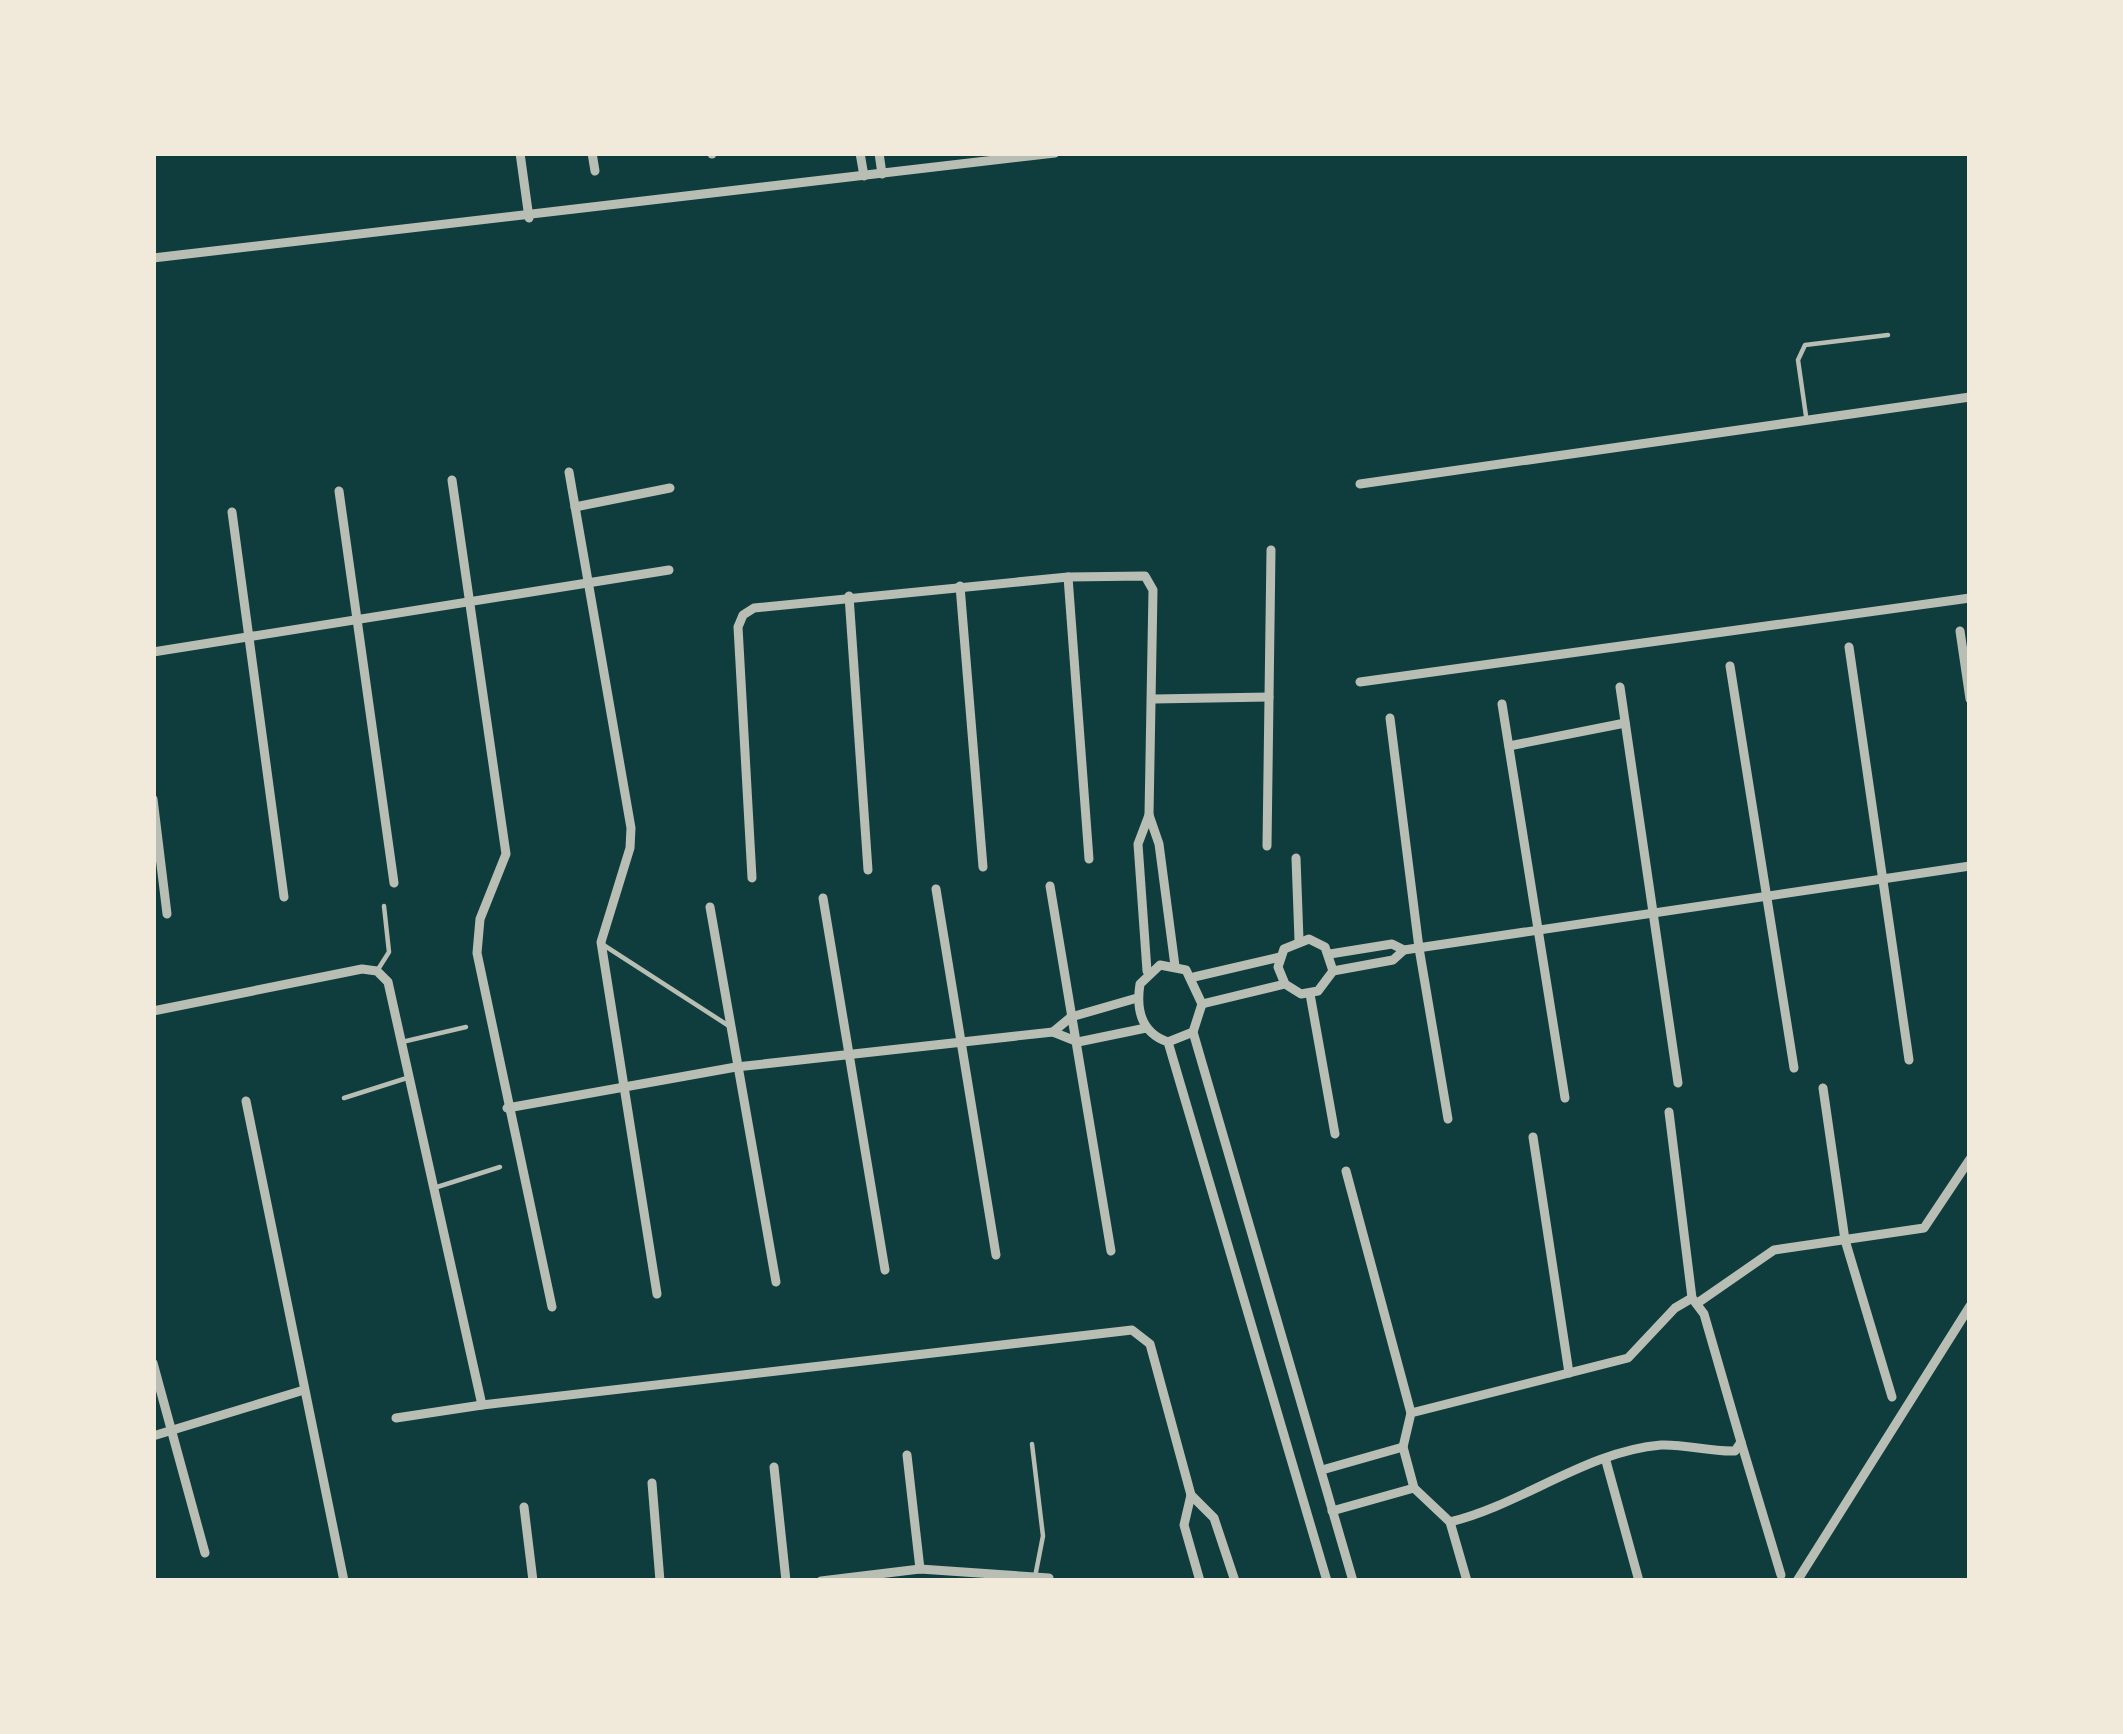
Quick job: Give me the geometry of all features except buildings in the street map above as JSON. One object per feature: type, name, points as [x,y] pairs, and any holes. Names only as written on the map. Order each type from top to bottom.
[{"type":"street","points":[[520,153],[529,218]]},
{"type":"street","points":[[592,153],[595,171]]},
{"type":"street","points":[[860,153],[864,176]]},
{"type":"street","points":[[878,153],[882,174]]},
{"type":"street","points":[[153,259],[1055,153]]},
{"type":"street","points":[[1360,484],[1970,397]]},
{"type":"street","points":[[569,472],[631,828],[630,848],[601,942],[657,1294]]},
{"type":"street","points":[[452,480],[506,854],[480,919],[477,953],[552,1307]]},
{"type":"street","points":[[574,507],[670,488]]},
{"type":"street","points":[[339,491],[394,883]]},
{"type":"street","points":[[232,512],[284,897]]},
{"type":"street","points":[[1267,846],[1271,550]]},
{"type":"street","points":[[153,652],[669,570]]},
{"type":"street","points":[[1068,577],[1090,859]]},
{"type":"street","points":[[752,878],[738,627],[743,615],[754,608],[849,596],[1068,577],[1148,577],[1154,590],[1154,699],[1149,815],[1138,844],[1147,971],[1138,998],[1146,1028],[1168,1042],[1327,1581]]},
{"type":"street","points":[[960,586],[983,867]]},
{"type":"street","points":[[849,596],[868,870]]},
{"type":"street","points":[[1360,682],[1970,598]]},
{"type":"street","points":[[1960,631],[1970,699]]},
{"type":"street","points":[[1849,647],[1910,1060]]},
{"type":"street","points":[[1730,667],[1795,1068]]},
{"type":"street","points":[[1620,687],[1678,1083]]},
{"type":"street","points":[[1154,699],[1269,698]]},
{"type":"street","points":[[1502,704],[1565,1098]]},
{"type":"street","points":[[1390,718],[1419,948],[1448,1119]]},
{"type":"street","points":[[1509,746],[1625,723]]},
{"type":"street","points":[[153,799],[167,914]]},
{"type":"street","points":[[1149,815],[1160,844],[1175,966]]},
{"type":"street","points":[[1296,858],[1299,940]]},
{"type":"street","points":[[1330,954],[1392,944],[1405,950],[1970,866]]},
{"type":"street","points":[[1050,886],[1111,1252]]},
{"type":"street","points":[[936,889],[996,1255]]},
{"type":"street","points":[[823,898],[885,1270]]},
{"type":"street","points":[[710,907],[776,1282]]},
{"type":"street","points":[[1147,971],[1175,966],[1194,977],[1280,957],[1299,940],[1317,941],[1330,954],[1333,970],[1325,986],[1310,994],[1285,984],[1202,1004]]},
{"type":"street","points":[[1333,970],[1393,961],[1405,950]]},
{"type":"street","points":[[1280,957],[1285,984]]},
{"type":"street","points":[[153,1011],[376,970],[388,982],[482,1405]]},
{"type":"street","points":[[1194,977],[1202,1004],[1193,1033],[1353,1581]]},
{"type":"street","points":[[1310,994],[1335,1134]]},
{"type":"street","points":[[1053,1032],[1072,1017],[1138,998]]},
{"type":"street","points":[[507,1108],[736,1067],[1053,1032],[1078,1042],[1146,1028]]},
{"type":"street","points":[[1168,1042],[1193,1033]]},
{"type":"street","points":[[1823,1088],[1845,1240],[1892,1396]]},
{"type":"street","points":[[246,1101],[344,1581]]},
{"type":"street","points":[[1669,1112],[1696,1300],[1781,1575]]},
{"type":"street","points":[[1533,1137],[1569,1373]]},
{"type":"street","points":[[1412,1413],[1628,1358],[1675,1308],[1696,1300],[1774,1250],[1924,1228],[1970,1159]]},
{"type":"street","points":[[1346,1171],[1412,1413],[1403,1447],[1414,1488],[1450,1522],[1467,1581]]},
{"type":"street","points":[[1797,1581],[1970,1306]]},
{"type":"street","points":[[397,1418],[1132,1330],[1150,1344],[1191,1496],[1184,1525],[1200,1581]]},
{"type":"street","points":[[153,1363],[168,1432],[206,1553]]},
{"type":"street","points":[[153,1436],[304,1390]]},
{"type":"street","points":[[1450,1522],[1490,1512],[1606,1461],[1660,1445],[1730,1451],[1741,1442]]},
{"type":"street","points":[[1301,1489],[1323,1476],[1403,1447]]},
{"type":"street","points":[[907,1456],[920,1569]]},
{"type":"street","points":[[1606,1461],[1639,1581]]},
{"type":"street","points":[[774,1467],[786,1581]]},
{"type":"street","points":[[652,1483],[660,1581]]},
{"type":"street","points":[[1332,1511],[1414,1488]]},
{"type":"street","points":[[1191,1496],[1214,1518],[1235,1581]]},
{"type":"street","points":[[524,1507],[533,1581]]},
{"type":"street","points":[[820,1581],[920,1569],[1050,1580]]},
{"type":"lane","points":[[1807,422],[1798,360],[1805,345],[1888,335]]},
{"type":"lane","points":[[376,970],[389,952],[384,906]]},
{"type":"lane","points":[[1970,915],[1970,944]]},
{"type":"lane","points":[[601,942],[729,1026]]},
{"type":"lane","points":[[402,1042],[466,1027]]},
{"type":"lane","points":[[344,1097],[410,1077]]},
{"type":"lane","points":[[434,1189],[500,1167]]},
{"type":"lane","points":[[1031,1444],[1043,1536],[1035,1577]]}]
